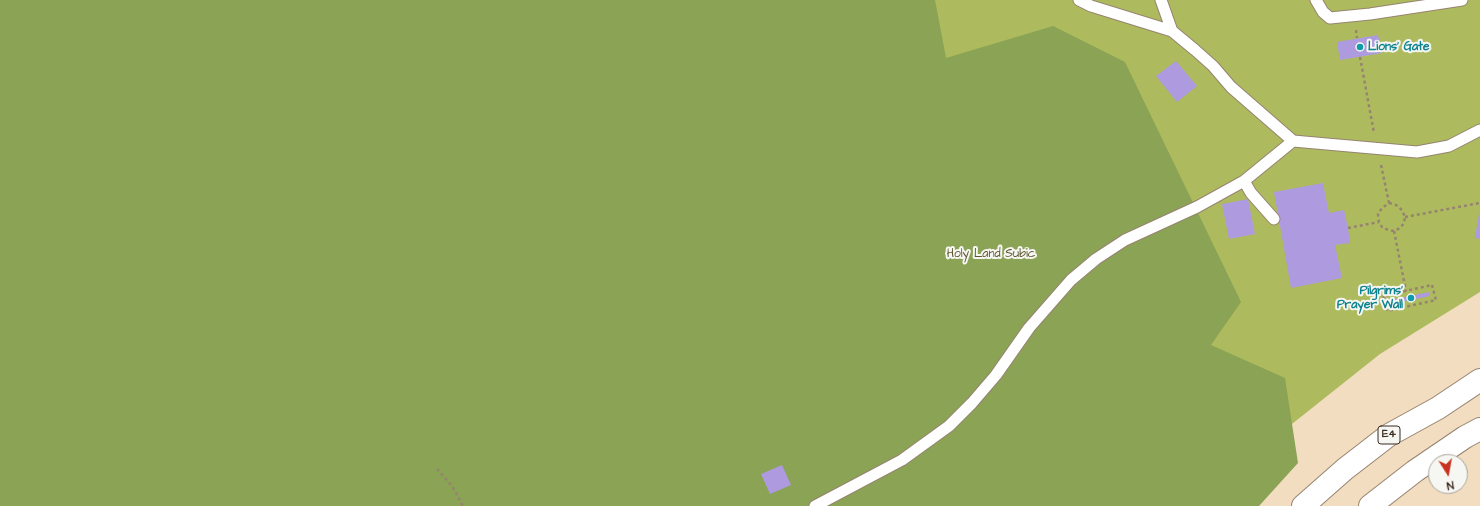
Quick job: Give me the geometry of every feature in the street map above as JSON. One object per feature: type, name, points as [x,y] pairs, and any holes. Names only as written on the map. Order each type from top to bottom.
[{"type":"highway","name":"E4","points":[[1303,506],[1345,469],[1390,435],[1438,408],[1480,380]]},
{"type":"highway","points":[[1370,506],[1421,467],[1465,437],[1480,429]]},
{"type":"lane","points":[[1079,0],[1091,6],[1172,31],[1213,66],[1231,87],[1293,141],[1417,152],[1449,146],[1480,130]]},
{"type":"lane","points":[[1161,0],[1172,31]]},
{"type":"lane","points":[[1316,0],[1323,12],[1330,18],[1370,14],[1462,0]]},
{"type":"lane","points":[[815,506],[902,460],[949,426],[977,398],[996,375],[1030,328],[1071,280],[1096,259],[1125,240],[1197,207],[1244,181],[1293,141]]},
{"type":"lane","points":[[1244,181],[1251,193],[1274,219]]},
{"type":"path","points":[[1389,203],[1396,205],[1402,210],[1405,217],[1404,223],[1400,228],[1394,231],[1382,227],[1379,222],[1378,214],[1382,208],[1389,203]]},
{"type":"path","points":[[1405,217],[1480,203]]},
{"type":"path","points":[[1348,228],[1379,222]]},
{"type":"path","points":[[1394,231],[1406,291]]},
{"type":"path","points":[[1432,285],[1436,300],[1387,311],[1383,296],[1406,291],[1432,285]]},
{"type":"path","points":[[437,469],[452,486],[463,506]]},
{"type":"green space","points":[[0,0],[935,0],[946,58],[1053,26],[1125,62],[1241,302],[1211,345],[1285,378],[1298,463],[1259,506],[0,506]]},
{"type":"green space","name":"Holy Land Subic","points":[[741,0],[1480,0],[1480,292],[1380,354],[1219,482],[63,506]]},
{"type":"building","name":"Lions' Gate","points":[[1378,35],[1382,53],[1340,60],[1337,42]]},
{"type":"building","points":[[1176,61],[1197,86],[1177,102],[1156,76]]},
{"type":"building","points":[[1323,183],[1329,213],[1344,210],[1348,228],[1350,243],[1335,245],[1342,278],[1291,288],[1274,192]]},
{"type":"building","points":[[1248,199],[1255,234],[1229,239],[1222,204]]},
{"type":"building","points":[[1480,214],[1480,239],[1475,238]]},
{"type":"building","name":"Pilgrims' Prayer Wall","points":[[1429,292],[1430,296],[1392,304],[1391,300]]},
{"type":"building","points":[[782,465],[791,485],[770,494],[761,474]]},
{"type":"place","name":"Lions' Gate","points":[[1360,47]]},
{"type":"place","name":"Pilgrims' Prayer Wall","points":[[1411,298]]}]
